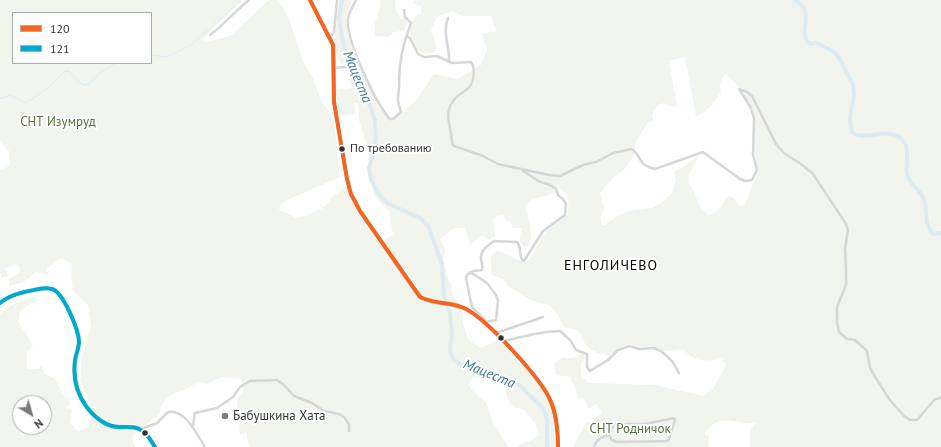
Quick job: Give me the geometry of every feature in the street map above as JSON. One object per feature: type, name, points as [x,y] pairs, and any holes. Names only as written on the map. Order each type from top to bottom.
[{"type":"street","points":[[210,36],[249,0]]},
{"type":"street","points":[[310,0],[333,45],[334,102],[347,179],[360,211],[418,295],[425,300],[458,306],[474,313],[485,322],[496,320],[498,300],[487,283],[470,272]]},
{"type":"street","points":[[329,37],[334,32],[337,0]]},
{"type":"street","points":[[356,0],[349,14],[348,29],[352,46],[382,110],[390,119],[401,112],[398,99],[398,74],[403,42],[407,36],[407,31],[411,23],[405,17],[404,10]]},
{"type":"street","points":[[448,18],[445,30],[449,54],[448,62]]},
{"type":"street","points":[[407,36],[409,36],[418,54],[424,57],[437,56],[448,62],[472,62],[473,82],[468,89],[453,101],[449,110],[452,143],[454,146],[483,156],[498,164],[549,175],[560,176],[583,165],[601,160],[613,153],[632,149],[635,151],[642,163],[648,167],[655,168],[703,152],[745,181],[752,180],[757,170],[753,155],[754,119],[751,108],[739,89],[747,92],[752,96],[776,144],[786,154],[813,174],[846,224],[848,230],[845,249],[846,285],[837,307],[837,323],[839,332],[847,338],[855,340],[867,351],[870,368],[877,380],[890,400],[904,416],[910,420],[917,420],[935,399],[941,398]]},
{"type":"street","points":[[334,68],[345,67],[359,61]]},
{"type":"street","points":[[522,169],[538,181],[550,185],[556,189],[558,195],[563,198],[566,204],[565,215],[543,231],[531,248],[526,260],[523,261],[521,259],[519,246],[516,242],[494,241],[482,251],[482,270],[470,272],[467,274],[466,278],[472,308],[549,396],[554,410],[558,445],[561,447]]},
{"type":"street","points":[[0,303],[9,296],[36,290],[53,289],[58,293],[68,311],[78,335],[79,341],[74,374],[76,388],[81,400],[94,415],[111,426],[119,428],[135,427],[141,429],[155,447]]},
{"type":"street","points":[[495,333],[544,317]]},
{"type":"street","points":[[503,342],[524,336],[560,332],[570,341],[576,350],[587,354],[587,367],[589,371],[608,360],[618,350],[626,346],[654,348],[666,355],[679,373]]},
{"type":"street","points":[[193,426],[195,413],[217,408],[234,397],[240,387],[250,381],[277,380],[294,396],[308,401],[324,410],[338,414],[344,418],[349,424],[349,431]]},
{"type":"street","points":[[141,429],[155,424],[166,414],[173,412],[190,422],[205,447]]},
{"type":"street","points":[[674,418],[675,420],[667,441],[617,442],[612,440],[609,435],[614,424],[645,424],[674,418]]},
{"type":"street","points":[[594,447],[595,442],[600,437],[609,435]]},
{"type":"green space","points":[[0,0],[242,0],[201,40],[207,42],[230,36],[269,0],[278,0],[290,21],[302,60],[312,76],[321,100],[334,119],[340,177],[287,200],[281,204],[279,210],[297,218],[306,216],[321,209],[329,202],[331,197],[348,186],[355,202],[382,243],[393,234],[389,212],[374,195],[368,176],[369,153],[359,120],[358,103],[354,103],[355,114],[339,116],[336,90],[352,88],[349,80],[353,79],[346,68],[359,64],[379,107],[389,119],[393,119],[416,101],[434,74],[458,79],[481,65],[487,50],[482,34],[496,31],[491,16],[463,16],[452,11],[437,17],[431,29],[437,48],[434,53],[420,52],[414,46],[410,34],[412,22],[421,13],[421,6],[412,3],[414,0],[941,0],[941,447],[750,447],[750,431],[755,423],[722,420],[716,422],[704,434],[709,436],[708,447],[573,447],[586,422],[592,422],[602,412],[596,404],[588,409],[584,398],[577,398],[576,389],[570,377],[556,375],[554,364],[563,357],[572,358],[584,354],[585,357],[581,363],[581,375],[588,383],[654,385],[703,396],[713,389],[726,365],[722,359],[701,360],[687,354],[683,349],[665,351],[652,346],[641,347],[629,344],[619,348],[609,356],[598,353],[587,346],[580,332],[564,327],[558,315],[549,305],[533,301],[508,286],[503,279],[492,275],[491,259],[494,252],[503,252],[524,263],[533,255],[545,233],[568,214],[567,196],[560,188],[550,195],[533,199],[525,206],[531,235],[529,245],[525,247],[520,241],[522,228],[513,228],[510,221],[507,221],[503,215],[496,216],[493,221],[495,237],[490,240],[482,235],[470,245],[465,228],[454,228],[440,239],[445,251],[443,260],[448,279],[451,284],[453,296],[462,306],[463,323],[468,339],[480,348],[500,340],[530,374],[545,394],[550,404],[554,417],[555,447],[517,447],[540,434],[535,423],[523,409],[515,408],[510,404],[506,390],[500,381],[473,378],[468,385],[486,402],[492,420],[508,447],[250,447],[246,432],[240,435],[237,400],[243,393],[241,379],[222,377],[207,384],[197,382],[192,386],[173,394],[164,401],[160,407],[160,414],[134,434],[133,440],[135,447],[0,447],[0,314],[12,305],[35,296],[35,302],[20,310],[18,322],[33,346],[27,351],[27,369],[38,369],[41,366],[45,374],[55,379],[61,391],[70,402],[66,408],[72,409],[70,423],[78,431],[89,427],[90,416],[84,411],[85,410],[90,414],[90,404],[80,381],[82,357],[91,327],[88,305],[73,290],[71,275],[72,264],[60,258],[47,269],[48,275],[35,272],[24,282],[9,286],[9,279],[21,271],[18,265],[5,268],[8,276],[2,278],[0,272],[0,170],[10,166],[9,151],[0,142]],"holes":[[[685,57],[696,116],[704,112],[716,99],[721,92],[721,80],[726,74],[738,86],[753,110],[755,121],[754,148],[758,173],[745,204],[742,206],[739,205],[734,198],[728,196],[718,210],[709,215],[705,212],[699,204],[694,191],[688,182],[689,174],[699,156],[674,172],[676,181],[672,193],[661,203],[652,208],[629,211],[618,215],[605,225],[602,225],[601,217],[604,207],[600,193],[613,178],[625,169],[633,157],[637,140],[648,122],[654,121],[652,115],[658,105],[664,103],[671,107],[677,106],[669,61]]]},
{"type":"green space","points":[[339,0],[352,0],[347,15],[346,26],[350,43],[357,58],[342,64],[338,61],[334,41]]},
{"type":"green space","points":[[380,0],[395,0],[396,11],[401,19],[404,18],[408,23],[403,31],[394,32],[388,37],[376,36],[375,26],[380,9]]},
{"type":"waterway","points":[[152,55],[167,57],[191,45],[241,0]]},
{"type":"waterway","name":"Мацеста","points":[[342,0],[339,19],[343,42],[347,56],[369,102],[375,121],[376,137],[369,168],[371,180],[378,193],[387,203],[420,218],[428,225],[442,265],[444,296],[450,314],[452,334],[450,350],[453,359],[460,364],[472,366],[519,385],[543,408],[547,419],[547,447]]},
{"type":"waterway","points":[[795,0],[803,7],[805,11],[805,36],[807,41],[810,44],[817,43],[834,52],[838,56],[853,85],[854,94],[850,119],[852,133],[862,136],[887,134],[899,137],[903,140],[907,149],[908,178],[924,200],[928,227],[933,234],[941,233]]},
{"type":"waterway","points":[[0,98],[11,95],[26,103],[52,85],[63,72],[69,71],[83,85],[89,84],[100,73],[114,64]]},
{"type":"transit line","name":"120","points":[[310,0],[333,45],[334,102],[347,179],[351,194],[360,211],[420,297],[431,301],[459,306],[474,314],[513,350],[526,365],[546,392],[551,402],[557,424],[558,447]]},
{"type":"transit line","name":"121","points":[[0,303],[20,293],[43,288],[52,289],[56,292],[61,297],[70,312],[78,336],[79,344],[74,372],[76,384],[83,401],[89,410],[106,424],[116,427],[133,427],[142,430],[147,434],[155,447]]},
{"type":"place","name":"По требованию","points":[[342,149]]},
{"type":"place","name":"Бабушкина Хата","points":[[225,416]]},
{"type":"district","name":"ЕНГОЛИЧЕВО","points":[[611,266]]},
{"type":"park label","name":"СНТ Изумруд","points":[[58,122]]},
{"type":"park label","name":"СНТ Родничок","points":[[630,429]]}]
